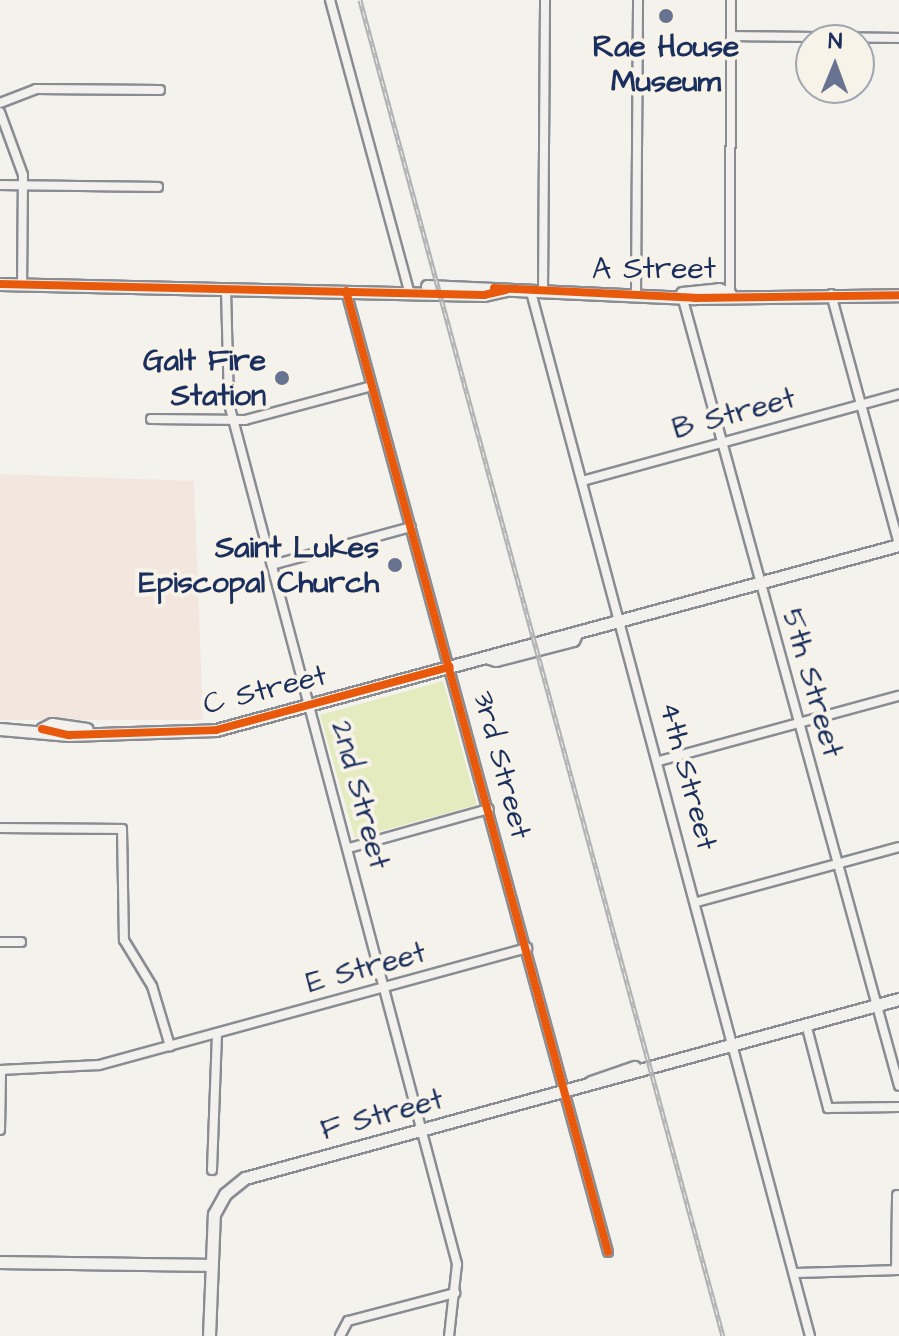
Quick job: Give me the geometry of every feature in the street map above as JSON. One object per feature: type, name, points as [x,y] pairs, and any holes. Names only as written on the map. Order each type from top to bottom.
[{"type":"street","points":[[330,0],[409,291]]},
{"type":"street","name":"4th Street","points":[[545,0],[537,292],[582,481],[735,1043],[810,1336]]},
{"type":"street","points":[[636,293],[638,0]]},
{"type":"street","points":[[730,294],[731,0]]},
{"type":"street","points":[[731,36],[899,38]]},
{"type":"street","points":[[0,103],[36,89],[160,90]]},
{"type":"street","points":[[0,112],[16,143],[23,185],[22,285]]},
{"type":"street","points":[[0,185],[158,187]]},
{"type":"street","name":"A Street","points":[[0,284],[346,291],[409,291],[442,286],[537,292],[682,293],[719,289],[730,294],[899,295]]},
{"type":"street","name":"2nd Street","points":[[226,290],[224,374],[233,420],[387,986],[457,1264],[449,1336]]},
{"type":"street","name":"3rd Street","points":[[346,291],[608,1252]]},
{"type":"street","name":"5th Street","points":[[682,293],[899,1086]]},
{"type":"street","points":[[831,294],[899,545]]},
{"type":"street","points":[[151,419],[233,420],[372,386]]},
{"type":"street","name":"B Street","points":[[582,481],[899,394]]},
{"type":"street","points":[[272,565],[411,527]]},
{"type":"street","name":"C Street","points":[[0,729],[42,729],[68,723],[90,730],[200,732],[311,705],[899,545]]},
{"type":"street","points":[[659,761],[899,696]]},
{"type":"street","points":[[349,848],[489,809]]},
{"type":"street","points":[[0,828],[122,829],[124,940],[152,986],[170,1046]]},
{"type":"street","points":[[697,902],[899,847]]},
{"type":"street","points":[[0,942],[21,942]]},
{"type":"street","name":"E Street","points":[[0,1070],[78,1069],[527,948]]},
{"type":"street","name":"F Street","points":[[210,1265],[212,1224],[225,1194],[245,1178],[899,999]]},
{"type":"street","points":[[806,1024],[828,1108],[899,1107]]},
{"type":"street","points":[[212,1170],[217,1033]]},
{"type":"street","points":[[0,1070],[0,1130]]},
{"type":"street","points":[[796,1273],[898,1270],[897,1195]]},
{"type":"street","points":[[0,1262],[210,1265],[209,1336]]},
{"type":"street","points":[[340,1336],[348,1321],[455,1293]]},
{"type":"shaded area","points":[[0,474],[194,481],[203,720],[0,720]]},
{"type":"green space","points":[[443,681],[477,805],[355,838],[320,715]]},
{"type":"railway","points":[[360,0],[723,1336]]},
{"type":"cycle path","points":[[0,284],[484,295],[505,290]]},
{"type":"cycle path","points":[[494,288],[695,298],[899,295]]},
{"type":"cycle path","points":[[346,291],[608,1252]]},
{"type":"cycle path","points":[[42,729],[69,735],[216,730],[450,667]]},
{"type":"place","name":"Rae House Museum","points":[[666,16]]},
{"type":"place","name":"Galt Fire Station","points":[[282,378]]},
{"type":"place","name":"Saint Lukes Episcopal Church","points":[[395,565]]}]
